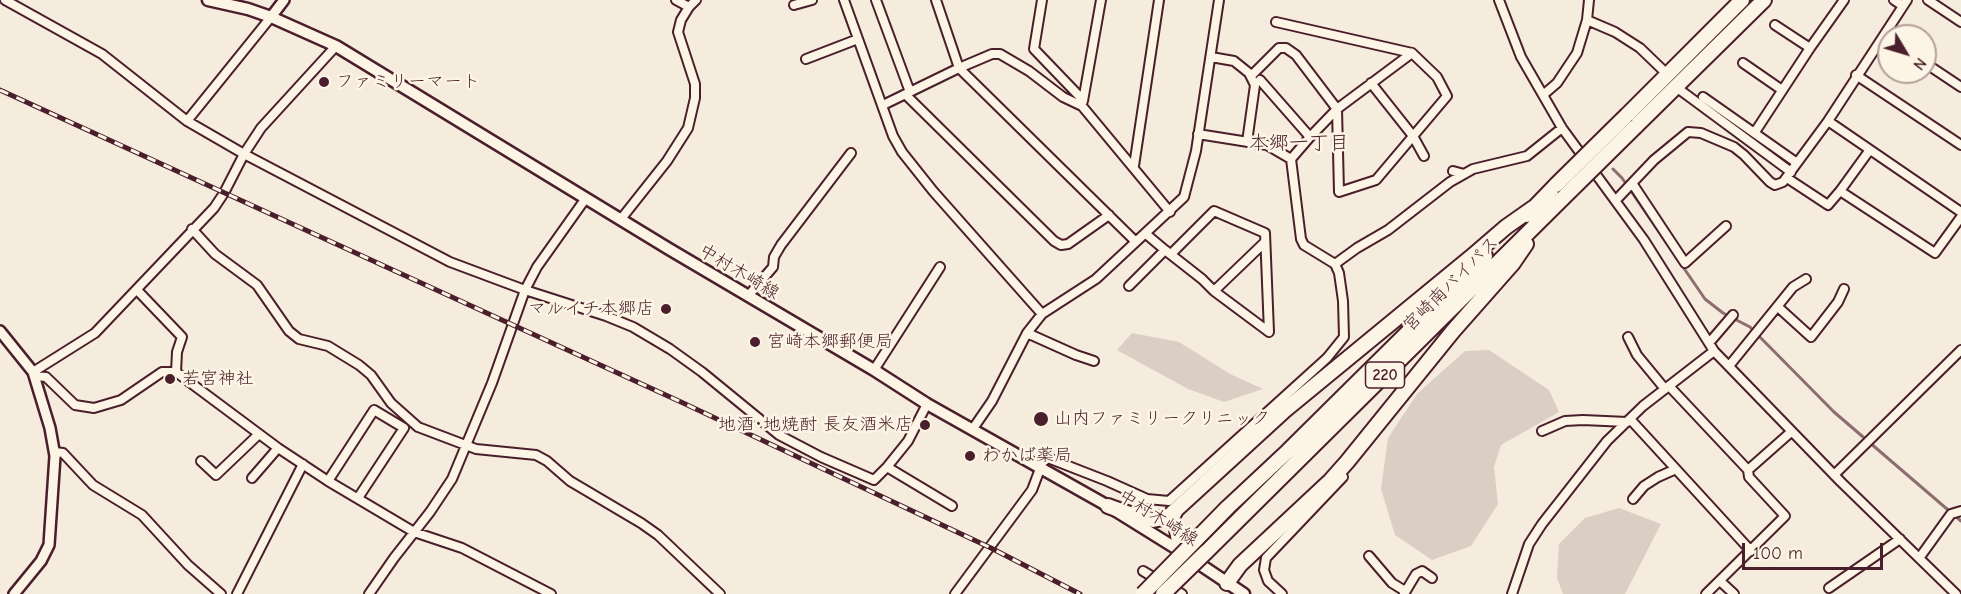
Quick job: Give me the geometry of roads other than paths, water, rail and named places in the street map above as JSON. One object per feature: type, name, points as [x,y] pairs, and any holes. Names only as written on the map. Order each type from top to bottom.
[{"type":"highway","name":"宮崎南バイパス","points":[[1143,594],[1227,508],[1288,451],[1742,0]]},
{"type":"highway","name":"宮崎南バイパス","points":[[1163,594],[1764,0]]},
{"type":"highway","points":[[1108,506],[1153,520],[1168,517],[1285,410],[1506,227],[1533,208]]},
{"type":"highway","points":[[1227,583],[1240,565],[1331,480],[1347,462],[1453,331],[1513,263],[1542,219]]},
{"type":"main road","name":"中村木崎線","points":[[208,0],[271,17],[336,46],[927,404],[1108,506],[1244,594]]},
{"type":"street","points":[[4,0],[102,54],[187,121],[244,154],[450,262],[633,327],[702,372],[779,435],[821,457],[874,480],[908,441],[927,404]]},
{"type":"street","points":[[187,121],[284,0]]},
{"type":"street","points":[[676,0],[689,7]]},
{"type":"street","points":[[621,219],[667,161],[688,128],[695,98],[695,84],[694,75],[678,32],[681,20],[696,0]]},
{"type":"street","points":[[794,5],[812,0]]},
{"type":"street","points":[[844,0],[893,136],[910,165],[1042,314]]},
{"type":"street","points":[[876,0],[908,93],[1054,241],[1061,245],[1068,244],[1109,215]]},
{"type":"street","points":[[936,0],[959,68],[1135,241]]},
{"type":"street","points":[[1042,0],[1034,49],[1083,103],[1170,212]]},
{"type":"street","points":[[1083,103],[1101,0]]},
{"type":"street","points":[[1134,166],[1159,0]]},
{"type":"street","points":[[972,430],[992,401],[1027,333],[1042,314],[1096,279],[1184,198],[1192,169],[1219,0]]},
{"type":"street","points":[[1499,0],[1521,57],[1562,128],[1644,240],[1712,347],[1791,432],[1956,594]]},
{"type":"street","points":[[1543,95],[1557,83],[1577,53],[1587,20],[1590,0]]},
{"type":"street","points":[[1755,132],[1844,0]]},
{"type":"street","points":[[1893,24],[1905,3],[1894,0]]},
{"type":"street","points":[[1929,0],[1961,22]]},
{"type":"street","points":[[1587,20],[1615,32],[1640,48],[1667,74]]},
{"type":"street","points":[[1253,74],[1279,48],[1286,48],[1296,55],[1337,110],[1339,192],[1376,180],[1447,96],[1437,77],[1412,53],[1276,22]]},
{"type":"street","points":[[1775,25],[1810,48]]},
{"type":"street","points":[[806,59],[858,39]]},
{"type":"street","points":[[34,374],[95,333],[214,208],[261,128],[336,46]]},
{"type":"street","points":[[1616,200],[1654,160],[1688,132],[1701,133],[1734,147],[1770,182],[1775,184],[1783,182],[1828,121],[1856,75],[1877,48]]},
{"type":"street","points":[[955,594],[1032,490],[1043,461],[1048,458],[1147,499],[1169,501],[1337,348],[1344,337],[1343,301],[1339,273],[1335,264],[1304,245],[1301,239],[1291,159],[1310,136],[1337,110],[1412,53]]},
{"type":"street","points":[[883,105],[992,54],[1000,54],[1029,71],[1072,103],[1083,103]]},
{"type":"street","points":[[1211,57],[1234,61],[1249,73],[1255,85],[1247,142]]},
{"type":"street","points":[[1743,63],[1782,90]]},
{"type":"street","points":[[1937,71],[1961,87]]},
{"type":"street","points":[[1856,75],[1961,145]]},
{"type":"street","points":[[1260,80],[1310,136]]},
{"type":"street","points":[[1371,83],[1413,136],[1424,156]]},
{"type":"street","points":[[1676,87],[1828,205],[1869,150]]},
{"type":"street","points":[[1703,97],[1797,163]]},
{"type":"street","points":[[1828,121],[1961,212]]},
{"type":"street","points":[[1335,264],[1388,230],[1450,182],[1473,169],[1527,156],[1562,128]]},
{"type":"street","points":[[1198,134],[1267,145],[1291,159]]},
{"type":"street","points":[[748,296],[773,267],[774,257],[781,245],[850,153]]},
{"type":"street","points":[[1453,171],[1464,174]]},
{"type":"street","points":[[1632,183],[1685,263],[1726,226]]},
{"type":"street","points":[[1840,191],[1935,253],[1961,217]]},
{"type":"street","points":[[369,594],[430,513],[452,479],[492,383],[525,290],[537,267],[586,198]]},
{"type":"street","points":[[1129,286],[1168,252],[1214,211],[1265,233],[1269,332],[1214,291],[1202,279],[1168,252],[1146,234]]},
{"type":"street","points":[[192,229],[215,254],[257,285],[289,331],[299,339],[328,346],[359,364],[371,375],[391,403],[417,427],[466,446],[536,455],[547,461],[570,481],[623,511],[658,535],[720,594]]},
{"type":"street","points":[[1214,291],[1265,242]]},
{"type":"street","points":[[874,370],[940,267]]},
{"type":"street","points":[[1729,366],[1755,331],[1793,287],[1806,279]]},
{"type":"street","points":[[1778,307],[1811,337],[1838,302],[1844,289]]},
{"type":"street","points":[[137,290],[182,337],[177,352],[176,372]]},
{"type":"street","points":[[1512,594],[1529,544],[1607,441],[1712,347],[1731,316]]},
{"type":"street","points":[[0,331],[34,374],[50,428],[54,452],[53,510],[49,545],[41,561],[14,594]]},
{"type":"street","points":[[1027,333],[1094,361]]},
{"type":"street","points":[[1628,337],[1637,355],[1748,470],[1749,477],[1785,516],[1706,594]]},
{"type":"street","points":[[1834,475],[1961,350]]},
{"type":"street","points":[[34,374],[46,377],[75,405],[94,408],[121,400],[162,372],[176,372],[328,482],[414,532],[462,548],[551,594]]},
{"type":"street","points":[[328,482],[374,410],[404,428]]},
{"type":"street","points":[[358,498],[410,420]]},
{"type":"street","points":[[1542,431],[1565,421],[1628,421],[1676,469],[1750,551]]},
{"type":"street","points":[[1748,470],[1791,432]]},
{"type":"street","points":[[201,461],[216,475],[259,434]]},
{"type":"street","points":[[252,478],[278,448]]},
{"type":"street","points":[[54,452],[63,453],[93,485],[142,515],[188,566],[221,594]]},
{"type":"street","points":[[237,594],[303,464]]},
{"type":"street","points":[[887,467],[952,506]]},
{"type":"street","points":[[1633,499],[1644,486],[1676,469]]},
{"type":"street","points":[[1282,594],[1268,580],[1264,570],[1266,558],[1343,477]]},
{"type":"street","points":[[1177,549],[1173,523],[1179,508]]},
{"type":"street","points":[[1920,557],[1951,514],[1960,513]]},
{"type":"street","points":[[1829,588],[1900,539]]},
{"type":"street","points":[[1369,556],[1392,583],[1405,593],[1416,574],[1422,571],[1432,578]]},
{"type":"street","points":[[1143,571],[1182,594]]},
{"type":"street","points":[[1720,581],[1734,594]]},
{"type":"waterway","points":[[1613,169],[1622,178],[1705,299],[1723,313],[1750,327],[1834,412],[1961,521]]},
{"type":"railway","points":[[0,90],[681,402],[991,548],[1080,594]]},
{"type":"place","name":"ファミリーマート","points":[[324,82]]},
{"type":"place","name":"マルイチ本郷店","points":[[666,309]]},
{"type":"place","name":"宮崎本郷郵便局","points":[[755,342]]},
{"type":"place","name":"若宮神社","points":[[170,379]]},
{"type":"place","name":"山内ファミリークリニック","points":[[1041,419]]},
{"type":"place","name":"地酒･地焼酎 長友酒米店","points":[[925,425]]},
{"type":"place","name":"わかば薬局","points":[[970,456]]},
{"type":"district","name":"本郷一丁目","points":[[1299,143]]}]
